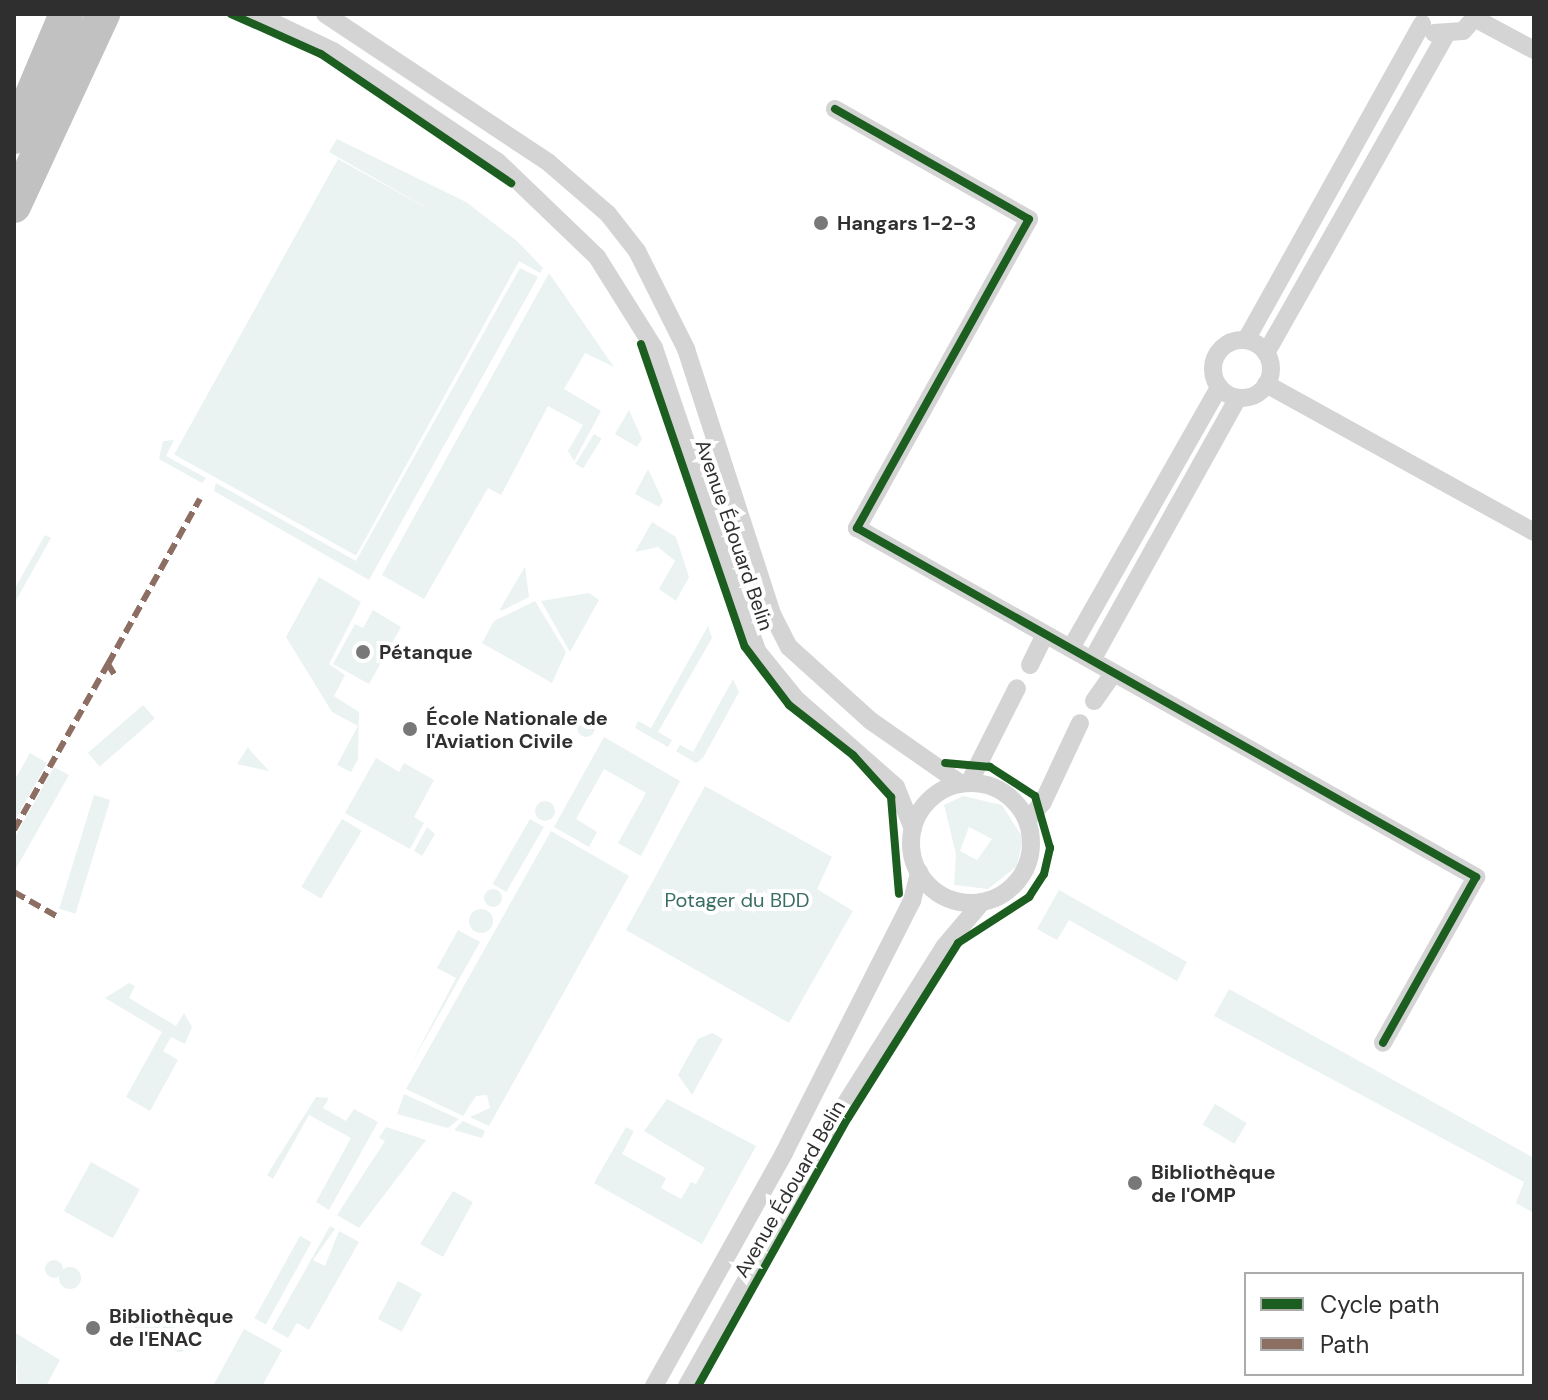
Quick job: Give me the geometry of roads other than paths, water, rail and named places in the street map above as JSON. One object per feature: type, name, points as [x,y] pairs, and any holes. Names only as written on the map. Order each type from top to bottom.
[{"type":"highway","points":[[14,137],[66,14]]},
{"type":"highway","points":[[14,206],[103,14]]},
{"type":"street","name":"Avenue Édouard Belin","points":[[255,14],[333,51],[497,161],[597,257],[654,348],[757,651],[796,699],[896,787],[913,829]]},
{"type":"street","name":"Avenue Édouard Belin","points":[[325,14],[549,163],[608,214],[637,251],[686,349],[789,647],[860,713],[964,783]]},
{"type":"street","points":[[1266,384],[1266,353],[1445,36],[1477,16],[1534,50]]},
{"type":"street","points":[[1238,398],[1219,387],[1212,369],[1219,350],[1246,340],[1419,19],[1445,36]]},
{"type":"street","points":[[835,109],[1029,219],[857,528],[1092,660],[1112,675],[1476,877],[1383,1043]]},
{"type":"street","points":[[1246,340],[1266,353]]},
{"type":"street","points":[[1092,660],[1238,398],[1266,384]]},
{"type":"street","points":[[1266,384],[1534,532]]},
{"type":"street","points":[[1071,648],[1219,387]]},
{"type":"street","points":[[1030,665],[1045,634]]},
{"type":"street","points":[[1094,701],[1112,675]]},
{"type":"street","points":[[964,783],[1003,792],[1027,820],[1027,865],[1008,890],[982,902],[940,894],[919,872],[913,829],[929,800],[964,783],[1017,688]]},
{"type":"street","points":[[1027,820],[1043,802],[1080,723]]},
{"type":"street","name":"Avenue Édouard Belin","points":[[654,1386],[784,1153],[912,901],[919,872]]},
{"type":"street","name":"Avenue Édouard Belin","points":[[687,1386],[839,1114],[944,947],[982,902]]},
{"type":"place","name":"Hangars 1-2-3","points":[[821,223]]},
{"type":"place","name":"Pétanque","points":[[363,652]]},
{"type":"place","name":"École Nationale de l'Aviation Civile","points":[[410,729]]},
{"type":"place","name":"Bibliothèque de l'OMP","points":[[1135,1183]]},
{"type":"place","name":"Bibliothèque de l'ENAC","points":[[93,1328]]},
{"type":"park label","name":"Potager du BDD","points":[[737,900]]}]
